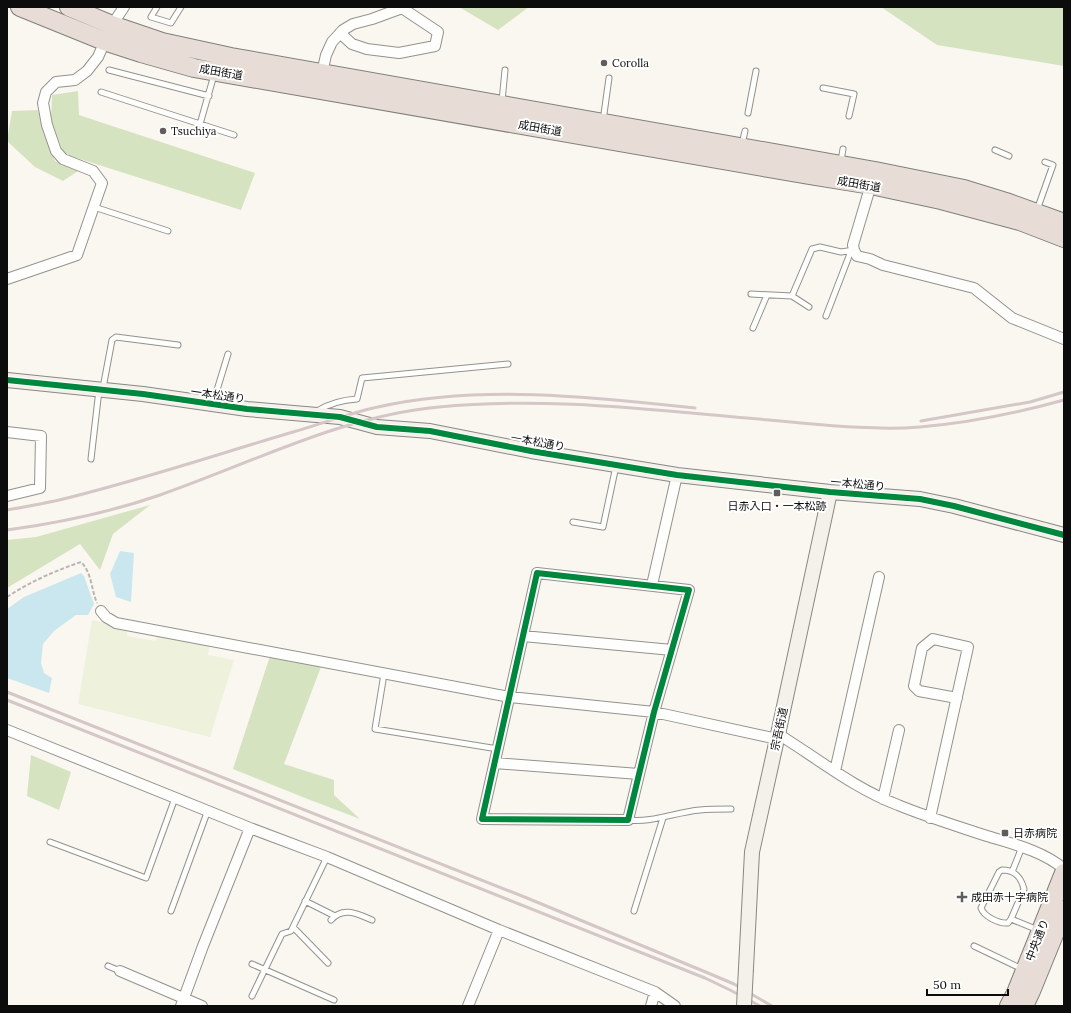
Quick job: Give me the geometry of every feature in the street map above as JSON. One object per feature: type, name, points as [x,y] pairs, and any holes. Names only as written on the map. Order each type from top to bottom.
[{"type":"highway","name":"成田街道","points":[[20,7],[104,41],[194,68],[809,175],[873,178],[964,189],[1064,223]]},
{"type":"highway","name":"成田街道","points":[[69,7],[112,25],[162,42],[231,57],[603,123],[743,139],[842,157],[873,178],[941,200],[1020,221],[1064,238]]},
{"type":"highway","name":"中央通り","points":[[1009,1006],[1064,873]]},
{"type":"highway","name":"中央通り","points":[[1024,1006],[1064,910]]},
{"type":"street","points":[[7,279],[77,255],[102,183],[93,171],[63,159],[56,151],[47,125],[43,103],[46,92],[56,82],[75,80],[87,71],[98,57],[112,25],[124,7]]},
{"type":"street","points":[[322,73],[326,55],[332,42],[340,33],[353,24],[402,8],[438,32],[435,46],[399,53],[367,49],[352,44],[340,33]]},
{"type":"street","points":[[873,178],[853,245],[852,250],[857,256],[870,259],[883,265],[974,288],[1012,318],[1064,339]]},
{"type":"street","name":"一本松通り","points":[[7,380],[143,394],[212,405],[340,417],[377,427],[430,431],[531,451],[677,475],[830,492],[920,499],[954,506],[1064,534]]},
{"type":"street","points":[[7,432],[42,436],[40,488],[7,496]]},
{"type":"street","points":[[652,585],[677,475]]},
{"type":"street","name":"宗吾街道","points":[[744,1006],[752,852],[830,492]]},
{"type":"street","points":[[537,573],[652,585],[689,590],[654,712],[628,820],[482,819],[537,573]]},
{"type":"street","points":[[835,771],[879,577]]},
{"type":"street","points":[[101,611],[106,617],[116,623],[384,674],[510,697],[654,712],[778,736],[883,799],[930,818],[1022,847],[1056,862],[1064,869]]},
{"type":"street","points":[[524,636],[672,650]]},
{"type":"street","points":[[930,818],[957,698],[968,647],[933,639],[922,648],[914,686],[919,691],[957,698]]},
{"type":"street","points":[[7,730],[250,828],[327,857],[499,930],[655,992],[675,1006]]},
{"type":"street","points":[[883,799],[899,730]]},
{"type":"street","points":[[495,763],[639,774]]},
{"type":"street","points":[[182,1002],[250,828]]},
{"type":"street","points":[[468,1006],[499,930]]},
{"type":"street","points":[[120,971],[182,1002],[202,1006]]},
{"type":"street","points":[[651,1006],[655,992]]},
{"type":"lane","points":[[157,7],[151,17],[171,23],[180,7]]},
{"type":"lane","points":[[109,70],[208,96]]},
{"type":"lane","points":[[502,105],[505,70]]},
{"type":"lane","points":[[200,124],[215,71]]},
{"type":"lane","points":[[748,113],[756,71]]},
{"type":"lane","points":[[603,123],[610,78]]},
{"type":"lane","points":[[823,88],[854,94],[849,116]]},
{"type":"lane","points":[[100,92],[234,135]]},
{"type":"lane","points":[[995,150],[1009,156]]},
{"type":"lane","points":[[1036,213],[1053,165],[1045,162]]},
{"type":"lane","points":[[94,207],[168,231]]},
{"type":"lane","points":[[792,296],[812,249],[820,247],[841,252],[852,250]]},
{"type":"lane","points":[[826,316],[852,250]]},
{"type":"lane","points":[[751,294],[792,296],[809,308]]},
{"type":"lane","points":[[753,328],[767,295]]},
{"type":"lane","points":[[91,459],[101,390],[112,340],[116,336],[178,344]]},
{"type":"lane","points":[[212,405],[228,354]]},
{"type":"lane","points":[[312,415],[325,406],[341,400],[357,399],[362,378],[508,364]]},
{"type":"lane","points":[[573,522],[603,526],[616,465]]},
{"type":"lane","points":[[384,674],[375,729],[498,749]]},
{"type":"lane","points":[[50,842],[146,878],[176,797]]},
{"type":"lane","points":[[628,820],[635,821],[663,818],[700,810],[731,809]]},
{"type":"lane","points":[[171,911],[208,810]]},
{"type":"lane","points":[[634,911],[663,818]]},
{"type":"lane","points":[[1012,872],[1022,847]]},
{"type":"lane","points":[[252,996],[282,934],[291,931],[327,857]]},
{"type":"lane","points":[[1002,870],[1012,872],[1019,876],[1024,889],[1011,919],[1008,923],[1004,924],[985,915],[981,908],[999,872],[1002,870]]},
{"type":"lane","points":[[305,901],[333,918],[341,912],[356,913],[372,920]]},
{"type":"lane","points":[[1011,919],[1041,931]]},
{"type":"lane","points":[[293,927],[328,963]]},
{"type":"lane","points":[[974,946],[1025,970]]},
{"type":"lane","points":[[252,964],[334,1000]]},
{"type":"lane","points":[[108,966],[120,971]]},
{"type":"path","points":[[7,597],[60,569],[80,562],[85,566],[96,601],[101,611]]},
{"type":"green space","points":[[459,7],[529,7],[498,30]]},
{"type":"green space","points":[[881,7],[1064,7],[1064,66],[937,45]]},
{"type":"green space","points":[[78,91],[79,115],[255,173],[241,210],[64,154],[51,119],[52,95]]},
{"type":"green space","points":[[38,110],[47,142],[55,161],[78,171],[63,181],[35,167],[7,141],[12,111]]},
{"type":"green space","points":[[150,505],[113,534],[100,570],[80,544],[7,588],[7,540],[36,537]]},
{"type":"green space","points":[[92,620],[127,628],[127,636],[156,641],[158,632],[210,643],[208,655],[234,660],[210,737],[78,704]]},
{"type":"green space","points":[[270,656],[321,667],[284,764],[334,780],[334,795],[360,819],[233,769]]},
{"type":"green space","points":[[31,755],[71,772],[59,810],[27,796]]},
{"type":"water","points":[[120,551],[134,553],[131,602],[116,597],[110,574]]},
{"type":"water","points":[[81,573],[84,576],[94,604],[88,615],[76,615],[54,631],[43,644],[41,663],[44,673],[52,678],[49,693],[7,678],[7,609],[24,597]]},
{"type":"railway","points":[[921,421],[1030,402],[1064,392]]},
{"type":"railway","points":[[7,510],[89,493],[176,468],[357,412],[416,400],[496,394],[536,395],[617,400],[695,408]]},
{"type":"railway","points":[[7,530],[46,524],[123,507],[160,495],[332,430],[403,412],[439,407],[480,404],[562,404],[645,409],[844,426],[902,428],[975,420],[1064,400]]},
{"type":"railway","points":[[7,692],[527,898],[734,984],[772,1006]]},
{"type":"railway","points":[[7,700],[705,978],[760,1006]]},
{"type":"cycle path","points":[[7,380],[143,394],[247,409],[340,417],[377,427],[430,431],[531,451],[677,475],[830,492],[920,499],[954,506],[1064,535]]},
{"type":"cycle path","points":[[537,573],[689,590],[654,712],[628,820],[482,819],[537,573]]},
{"type":"place","name":"Corolla","points":[[604,63]]},
{"type":"place","name":"Tsuchiya","points":[[163,131]]},
{"type":"place","name":"日赤入口・一本松跡","points":[[777,493]]},
{"type":"place","name":"日赤病院","points":[[1005,833]]},
{"type":"place","name":"成田赤十字病院","points":[[962,897]]}]
